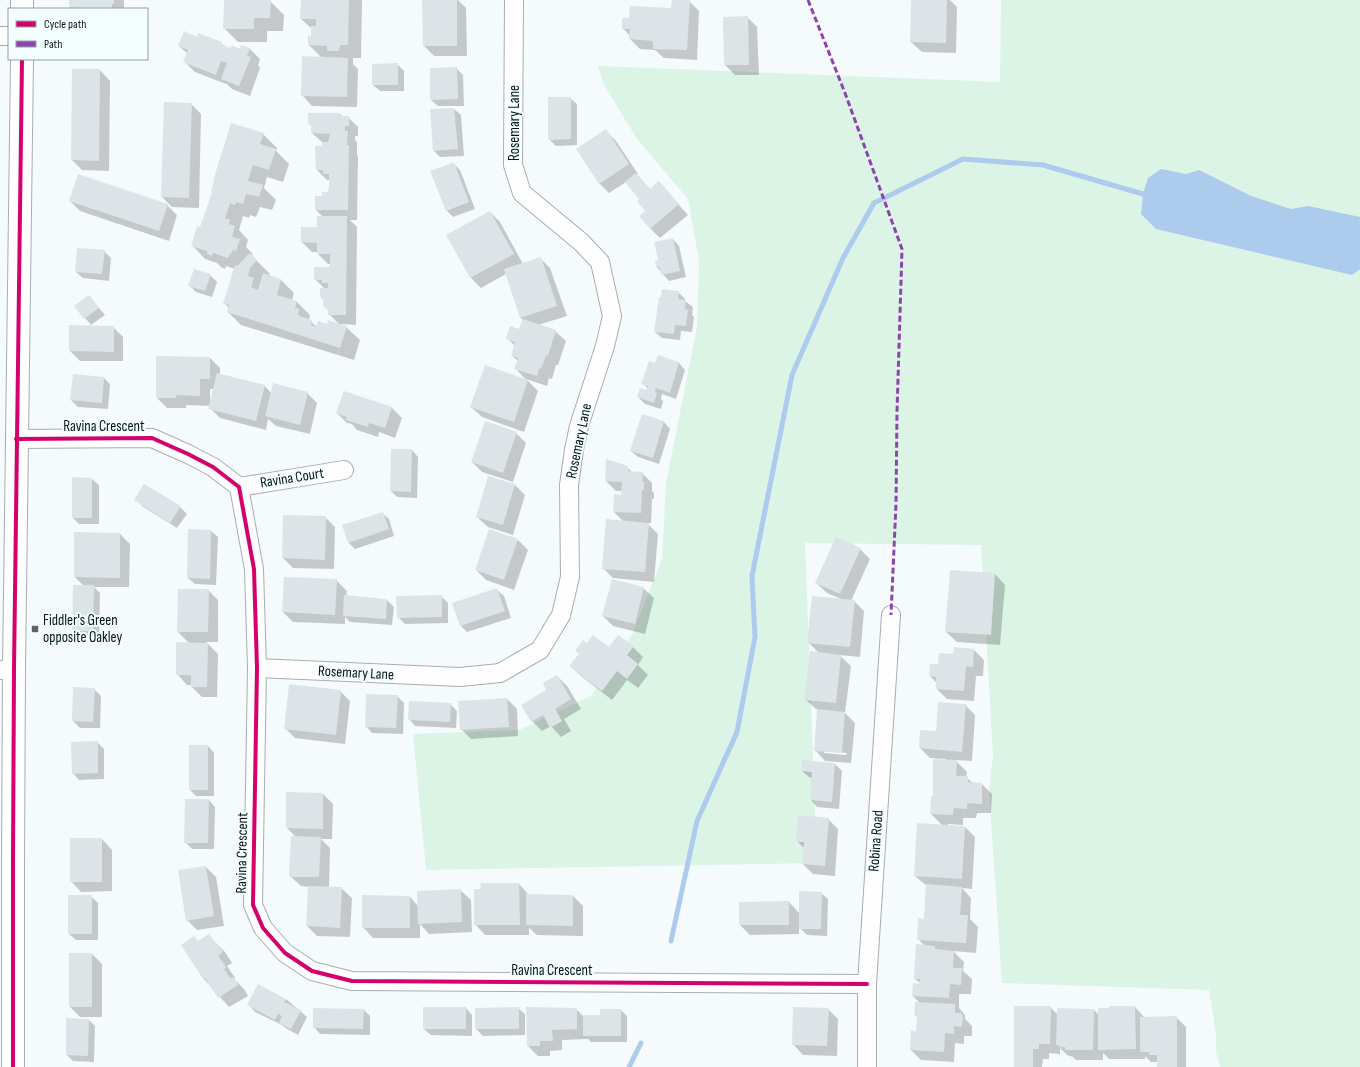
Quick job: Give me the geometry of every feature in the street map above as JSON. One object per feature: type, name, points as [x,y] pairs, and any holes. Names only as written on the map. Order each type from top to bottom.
[{"type":"main road","points":[[13,1067],[6,863],[7,670],[16,438],[22,60]]},
{"type":"street","name":"Rosemary Lane","points":[[257,668],[460,677],[500,673],[540,650],[561,616],[570,577],[569,484],[574,450],[579,426],[612,316],[600,262],[581,242],[522,193],[513,165],[514,0]]},
{"type":"street","name":"Ravina Crescent","points":[[16,438],[152,438],[213,467],[239,487],[254,569],[257,668],[253,905],[263,928],[285,953],[312,972],[352,981],[867,984]]},
{"type":"street","name":"Ravina Court","points":[[239,487],[344,470]]},
{"type":"street","name":"Robina Road","points":[[867,1067],[867,984],[891,615]]},
{"type":"green space","points":[[1001,0],[1360,0],[1360,1067],[1220,1067],[1216,1052],[1216,1033],[1209,990],[1002,983],[989,791],[993,756],[981,545],[805,543],[817,863],[426,870],[413,734],[519,730],[591,696],[632,635],[662,559],[666,483],[697,327],[699,261],[688,199],[637,139],[603,83],[598,66],[1000,82]]},
{"type":"water","points":[[1161,169],[1186,174],[1199,170],[1251,196],[1291,209],[1308,206],[1360,217],[1360,269],[1352,275],[1156,229],[1141,214],[1143,194],[1148,178]]},
{"type":"building","points":[[69,0],[114,0],[112,8],[69,7]]},
{"type":"building","points":[[224,0],[271,0],[270,18],[254,18],[254,29],[223,29]]},
{"type":"building","points":[[301,0],[349,0],[348,45],[340,45],[339,51],[327,51],[327,46],[308,45],[308,35],[311,36],[311,26],[316,26],[316,19],[300,19]]},
{"type":"building","points":[[422,0],[457,0],[457,46],[423,46]]},
{"type":"building","points":[[672,0],[690,0],[687,50],[653,49],[653,41],[629,39],[630,29],[622,29],[622,18],[629,18],[630,6],[671,8]]},
{"type":"building","points":[[911,0],[947,0],[946,43],[910,42]]},
{"type":"building","points":[[748,16],[749,65],[724,65],[723,17]]},
{"type":"building","points":[[184,31],[197,37],[198,33],[222,42],[221,44],[230,48],[232,45],[240,49],[241,45],[250,48],[247,56],[251,57],[239,86],[221,79],[227,63],[221,61],[216,75],[183,62],[188,50],[178,46]]},
{"type":"building","points":[[302,56],[348,58],[347,97],[301,96]]},
{"type":"building","points":[[398,63],[398,85],[372,85],[372,64]]},
{"type":"building","points":[[457,67],[458,99],[430,100],[430,68]]},
{"type":"building","points":[[72,69],[100,69],[99,161],[71,160]]},
{"type":"building","points":[[548,97],[571,97],[571,139],[548,140]]},
{"type":"building","points":[[164,102],[192,103],[189,198],[161,197]]},
{"type":"building","points":[[454,108],[458,149],[433,151],[430,109]]},
{"type":"building","points":[[308,113],[340,113],[340,116],[349,116],[349,126],[345,126],[345,131],[348,131],[347,145],[349,145],[348,210],[315,210],[315,196],[322,196],[322,192],[328,192],[329,174],[323,174],[323,170],[316,170],[315,146],[322,146],[322,142],[328,142],[330,134],[311,133],[311,125],[308,124]]},
{"type":"building","points":[[231,123],[264,133],[260,144],[276,149],[269,170],[253,165],[248,181],[263,185],[259,197],[246,194],[243,204],[236,202],[235,205],[230,203],[225,218],[230,220],[229,224],[235,226],[232,237],[240,239],[236,251],[233,250],[228,258],[213,253],[212,256],[207,254],[207,251],[191,246],[197,226],[200,227],[212,192],[213,181]]},
{"type":"building","points":[[606,129],[629,164],[599,184],[576,149]]},
{"type":"building","points":[[454,162],[469,202],[446,211],[430,171]]},
{"type":"building","points":[[636,173],[650,189],[659,181],[679,204],[650,229],[639,216],[645,211],[637,201],[639,199],[625,182]]},
{"type":"building","points":[[78,174],[168,204],[159,231],[69,201]]},
{"type":"building","points":[[490,211],[514,254],[470,278],[446,235]]},
{"type":"building","points":[[317,216],[347,216],[346,315],[328,315],[328,309],[323,307],[323,297],[320,297],[320,288],[328,288],[328,283],[322,283],[322,280],[314,280],[314,267],[330,267],[330,254],[317,254],[317,243],[301,242],[301,227],[317,227]]},
{"type":"building","points":[[673,238],[680,271],[661,275],[660,267],[656,267],[655,261],[658,260],[654,242]]},
{"type":"building","points":[[77,248],[105,250],[102,274],[75,272]]},
{"type":"building","points":[[250,253],[257,260],[249,269],[248,276],[254,278],[251,287],[258,290],[263,273],[281,279],[277,295],[297,301],[295,308],[299,309],[299,316],[312,320],[311,325],[316,327],[318,321],[327,324],[328,320],[347,326],[340,348],[227,312],[229,305],[223,304],[235,265],[237,266]]},
{"type":"building","points":[[541,257],[557,306],[520,318],[504,269]]},
{"type":"building","points":[[194,269],[211,274],[205,291],[188,286]]},
{"type":"building","points":[[662,289],[679,291],[678,299],[686,300],[685,309],[688,310],[686,326],[675,325],[674,334],[654,332],[659,297],[661,297]]},
{"type":"building","points":[[89,295],[99,308],[84,319],[74,306]]},
{"type":"building","points":[[523,319],[556,330],[548,356],[546,355],[541,369],[539,368],[537,376],[514,369],[518,358],[511,356],[515,342],[506,339],[510,326],[519,329]]},
{"type":"building","points":[[69,325],[114,326],[114,352],[69,351]]},
{"type":"building","points":[[658,355],[679,362],[670,393],[656,388],[655,392],[657,393],[654,403],[637,397],[640,388],[646,390],[648,386],[641,384],[649,361],[655,363]]},
{"type":"building","points":[[156,356],[210,357],[210,379],[200,379],[200,396],[176,395],[176,398],[156,398]]},
{"type":"building","points":[[485,365],[528,380],[514,422],[470,407]]},
{"type":"building","points":[[217,373],[265,385],[256,421],[208,409]]},
{"type":"building","points":[[73,374],[104,377],[102,403],[70,400]]},
{"type":"building","points":[[273,383],[308,392],[300,425],[265,416]]},
{"type":"building","points":[[344,391],[392,407],[385,428],[369,423],[368,427],[346,420],[347,417],[336,413]]},
{"type":"building","points":[[642,414],[664,421],[653,458],[630,451]]},
{"type":"building","points":[[485,421],[517,432],[503,473],[471,462]]},
{"type":"building","points":[[391,449],[412,449],[411,492],[390,491]]},
{"type":"building","points":[[606,459],[628,466],[628,471],[643,472],[642,482],[644,481],[644,490],[642,490],[641,513],[613,512],[614,494],[621,495],[622,482],[605,481]]},
{"type":"building","points":[[488,476],[515,484],[503,525],[476,517]]},
{"type":"building","points":[[72,477],[92,478],[92,518],[72,518]]},
{"type":"building","points":[[144,484],[181,506],[170,523],[134,500]]},
{"type":"building","points":[[383,512],[389,529],[348,543],[342,525]]},
{"type":"building","points":[[283,515],[326,516],[325,560],[282,558]]},
{"type":"building","points":[[606,519],[649,523],[645,572],[602,569]]},
{"type":"building","points":[[188,529],[211,530],[210,579],[187,578]]},
{"type":"building","points":[[489,529],[518,539],[504,580],[475,570]]},
{"type":"building","points":[[74,532],[120,533],[120,578],[74,577]]},
{"type":"building","points":[[836,537],[861,548],[840,594],[815,583]]},
{"type":"building","points":[[950,570],[995,573],[991,635],[945,632]]},
{"type":"building","points":[[284,577],[337,579],[335,615],[282,612]]},
{"type":"building","points":[[612,579],[644,587],[635,624],[602,616]]},
{"type":"building","points":[[73,585],[94,585],[93,631],[72,631]]},
{"type":"building","points":[[497,588],[505,611],[460,626],[452,603]]},
{"type":"building","points":[[178,589],[209,589],[208,632],[177,632]]},
{"type":"building","points":[[344,595],[387,599],[386,619],[343,616]]},
{"type":"building","points":[[442,595],[442,617],[397,618],[396,596]]},
{"type":"building","points":[[812,596],[855,600],[850,647],[807,643]]},
{"type":"building","points":[[593,635],[609,647],[618,635],[634,646],[627,655],[638,664],[627,679],[617,671],[602,691],[569,666],[579,654],[575,651],[583,640],[587,643]]},
{"type":"building","points":[[176,642],[208,643],[207,687],[191,687],[191,675],[176,675]]},
{"type":"building","points":[[954,647],[974,649],[973,667],[966,666],[964,691],[936,689],[936,677],[929,676],[930,664],[938,664],[939,653],[953,654]]},
{"type":"building","points":[[810,651],[841,655],[836,703],[804,700]]},
{"type":"building","points":[[557,675],[571,699],[555,709],[562,721],[550,728],[543,715],[531,722],[521,705],[546,690],[543,683]]},
{"type":"building","points":[[289,684],[341,690],[336,735],[284,729]]},
{"type":"building","points":[[73,687],[95,688],[93,722],[72,721]]},
{"type":"building","points":[[366,694],[398,695],[396,728],[365,727]]},
{"type":"building","points":[[507,698],[509,727],[460,730],[458,701]]},
{"type":"building","points":[[409,701],[451,703],[450,722],[408,720]]},
{"type":"building","points":[[938,702],[966,704],[962,752],[919,748],[920,730],[936,731]]},
{"type":"building","points":[[817,709],[845,712],[842,753],[814,751]]},
{"type":"building","points":[[98,741],[98,773],[72,774],[71,742]]},
{"type":"building","points":[[189,745],[208,745],[208,790],[189,790]]},
{"type":"building","points":[[933,759],[957,760],[956,776],[968,776],[968,782],[982,783],[982,804],[967,803],[967,809],[954,808],[953,815],[930,814],[931,796],[933,796]]},
{"type":"building","points":[[802,760],[835,763],[832,802],[810,800],[812,772],[801,771]]},
{"type":"building","points":[[286,792],[323,793],[323,829],[286,828]]},
{"type":"building","points":[[185,799],[209,799],[208,843],[184,843]]},
{"type":"building","points":[[798,815],[829,818],[825,866],[802,864],[804,842],[796,842]]},
{"type":"building","points":[[917,823],[965,826],[962,879],[914,876]]},
{"type":"building","points":[[291,836],[321,837],[319,877],[289,877]]},
{"type":"building","points":[[70,838],[102,838],[102,882],[70,882]]},
{"type":"building","points":[[206,866],[214,916],[186,921],[178,870]]},
{"type":"building","points":[[480,883],[519,883],[520,925],[474,925],[474,889],[481,889]]},
{"type":"building","points":[[926,884],[962,887],[960,915],[968,915],[966,943],[917,940],[918,918],[924,919]]},
{"type":"building","points":[[308,886],[342,887],[340,928],[306,926]]},
{"type":"building","points":[[461,889],[462,922],[418,924],[417,891]]},
{"type":"building","points":[[799,891],[822,892],[821,929],[799,929]]},
{"type":"building","points":[[526,894],[573,895],[573,926],[526,925]]},
{"type":"building","points":[[68,895],[92,895],[92,934],[68,934]]},
{"type":"building","points":[[362,895],[410,896],[410,928],[362,928]]},
{"type":"building","points":[[789,901],[789,925],[739,925],[739,902]]},
{"type":"building","points":[[209,934],[223,952],[218,956],[225,965],[226,968],[224,969],[230,978],[234,978],[238,985],[218,998],[205,978],[203,979],[181,945],[194,936],[198,941]]},
{"type":"building","points":[[916,944],[935,946],[935,949],[954,951],[953,968],[962,968],[961,985],[950,984],[949,998],[912,996],[913,983],[919,984],[920,979],[914,979]]},
{"type":"building","points":[[69,953],[92,953],[92,1007],[69,1007]]},
{"type":"building","points":[[258,984],[286,999],[284,1002],[301,1010],[291,1029],[279,1023],[282,1016],[278,1014],[275,1020],[247,1005]]},
{"type":"building","points":[[915,1002],[955,1004],[955,1013],[961,1013],[961,1015],[963,1015],[961,1027],[954,1026],[954,1034],[945,1033],[944,1052],[910,1050],[911,1030],[916,1031],[917,1015],[914,1015]]},
{"type":"building","points":[[1014,1006],[1051,1006],[1050,1044],[1039,1044],[1039,1049],[1033,1049],[1033,1067],[1014,1067]]},
{"type":"building","points":[[1109,1006],[1135,1006],[1136,1049],[1098,1050],[1098,1008],[1109,1008]]},
{"type":"building","points":[[423,1007],[466,1007],[466,1029],[423,1029]]},
{"type":"building","points":[[519,1007],[519,1029],[475,1029],[475,1008]]},
{"type":"building","points":[[526,1007],[577,1008],[577,1029],[552,1030],[553,1041],[540,1041],[540,1046],[527,1046]]},
{"type":"building","points":[[793,1007],[829,1008],[827,1046],[792,1045]]},
{"type":"building","points":[[313,1008],[364,1009],[363,1029],[313,1028]]},
{"type":"building","points":[[1057,1008],[1094,1009],[1093,1050],[1065,1050],[1065,1047],[1059,1047],[1059,1045],[1056,1045]]},
{"type":"building","points":[[600,1009],[621,1009],[621,1036],[583,1036],[583,1015],[600,1015]]},
{"type":"building","points":[[1177,1016],[1177,1067],[1157,1067],[1157,1055],[1149,1055],[1149,1052],[1140,1052],[1140,1017]]},
{"type":"building","points":[[66,1018],[89,1019],[88,1056],[66,1055]]},
{"type":"waterway","points":[[671,941],[697,821],[737,732],[755,637],[752,576],[792,375],[843,258],[874,203],[963,159],[1043,165],[1143,194]]},
{"type":"waterway","points":[[629,1067],[641,1043]]},
{"type":"marked path","points":[[808,0],[845,93],[902,249],[896,504],[891,615]]},
{"type":"cycle path","points":[[13,1067],[14,669],[22,60]]},
{"type":"cycle path","points":[[16,439],[152,438],[213,467],[239,487],[254,569],[257,668],[253,905],[263,928],[285,953],[312,971],[352,981],[867,984]]},
{"type":"place","name":"Fiddler's Green opposite Oakley","points":[[35,629]]}]
